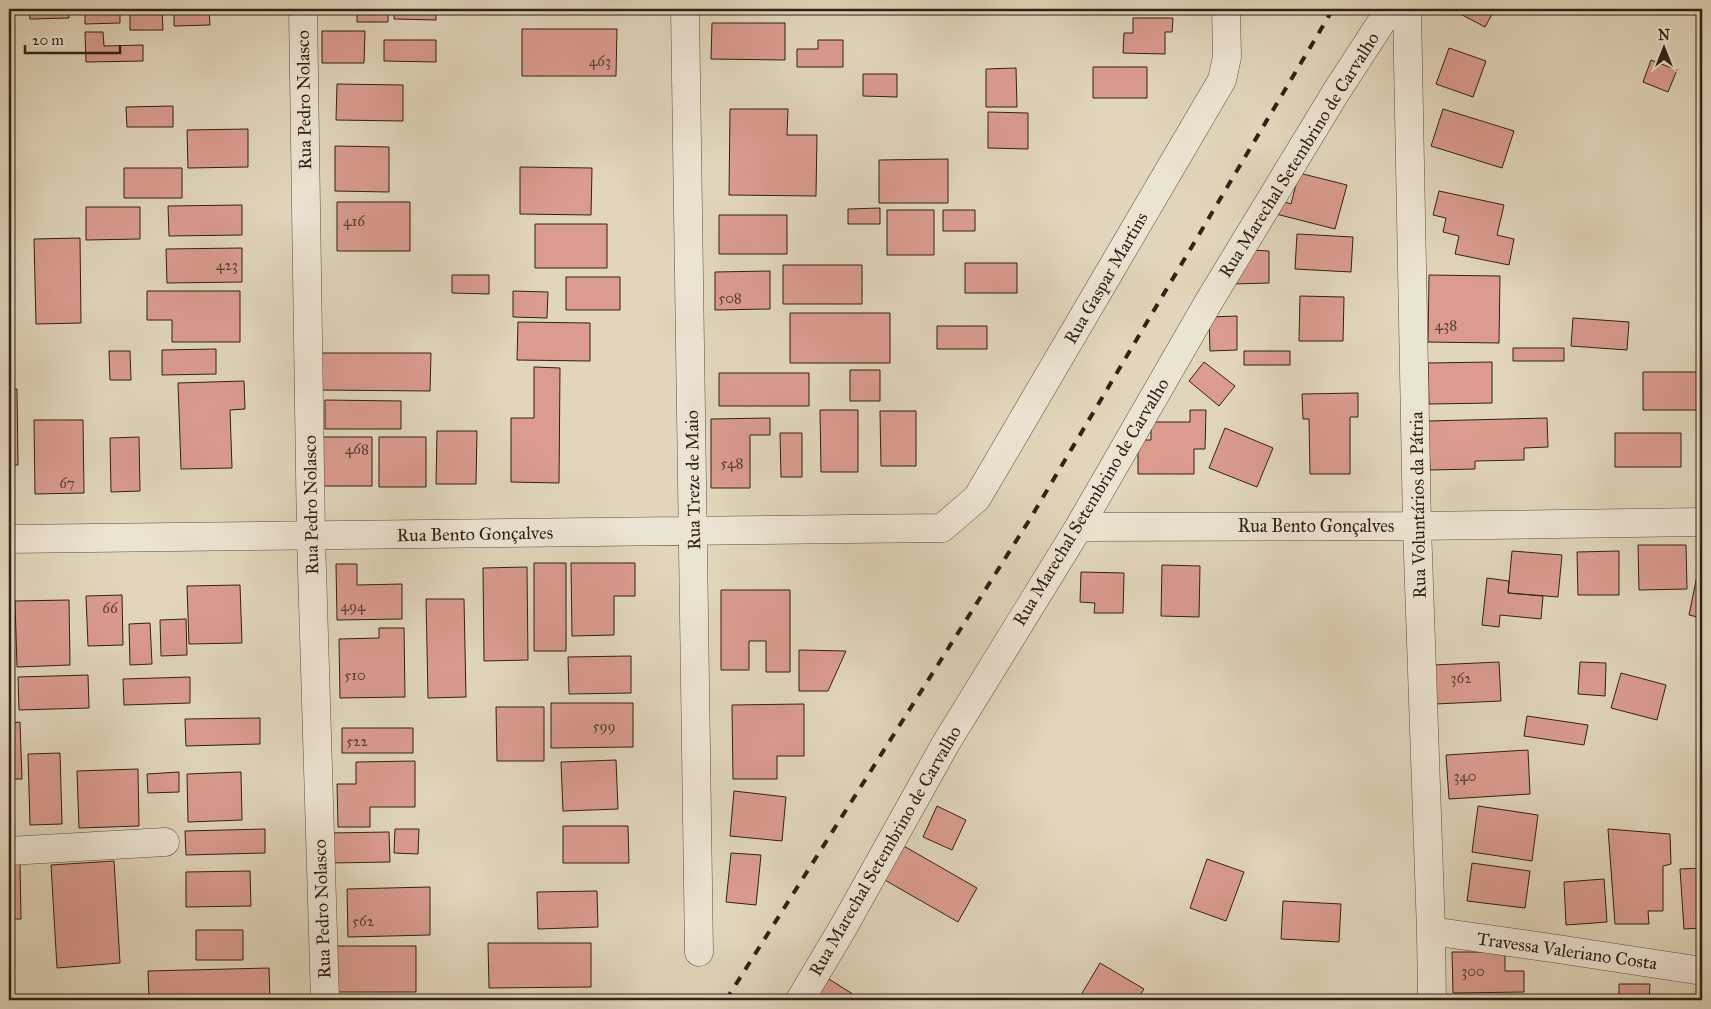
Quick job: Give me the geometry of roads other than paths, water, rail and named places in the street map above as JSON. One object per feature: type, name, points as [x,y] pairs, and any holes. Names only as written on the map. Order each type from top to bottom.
[{"type":"street","name":"Rua Pedro Nolasco","points":[[302,9],[311,536],[325,1000]]},
{"type":"street","name":"Rua Treze de Maio","points":[[685,9],[699,952]]},
{"type":"street","name":"Rua Gaspar Martins","points":[[942,528],[976,498],[1222,80],[1227,57],[1226,9]]},
{"type":"street","name":"Rua Marechal Setembrino de Carvalho","points":[[800,1000],[844,926],[946,743],[1079,527],[1208,303],[1336,92],[1390,9]]},
{"type":"street","name":"Rua Voluntários da Pátria","points":[[1407,9],[1418,526],[1432,1000]]},
{"type":"street","name":"Rua Bento Gonçalves","points":[[1079,527],[1418,526],[1702,522]]},
{"type":"street","name":"Rua Bento Gonçalves","points":[[9,539],[942,528]]},
{"type":"street","points":[[9,851],[165,842]]},
{"type":"street","name":"Travessa Valeriano Costa","points":[[1431,931],[1558,948],[1702,971]]},
{"type":"railway","points":[[726,1000],[1030,519],[1333,9]]}]
